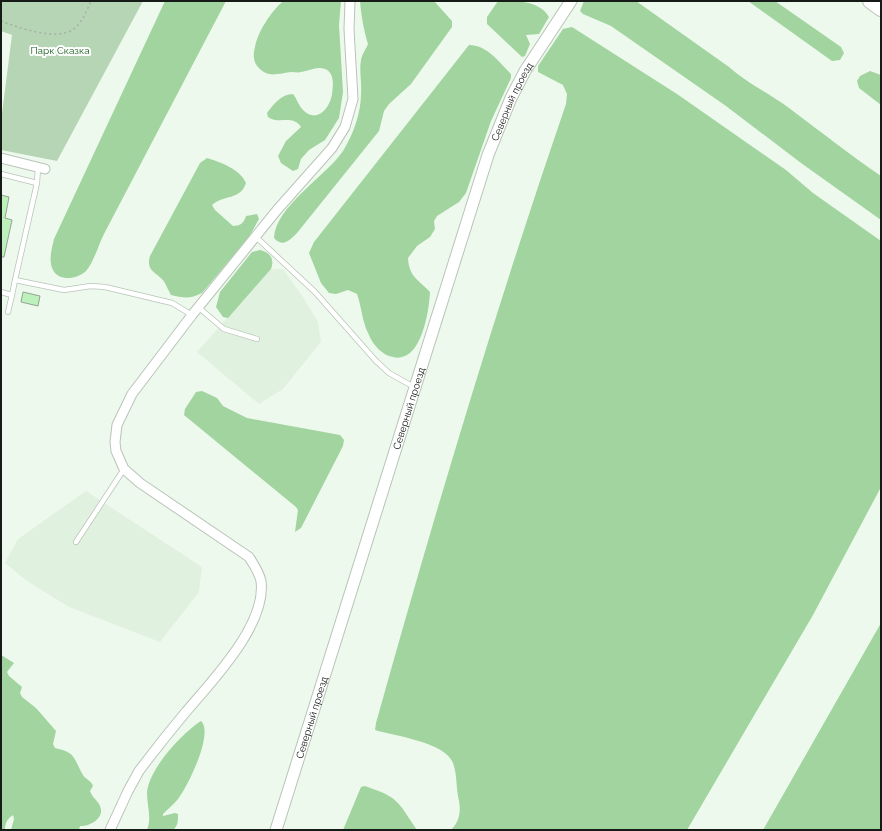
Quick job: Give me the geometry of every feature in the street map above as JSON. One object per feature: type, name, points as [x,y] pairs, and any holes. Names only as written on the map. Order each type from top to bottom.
[{"type":"main road","points":[[870,1],[881,9]]},
{"type":"street","points":[[110,830],[128,791],[140,771],[238,648],[255,614],[261,589],[258,570],[249,557],[140,483],[124,469],[116,451],[115,442],[117,425],[122,412],[145,374],[301,182],[332,148],[345,127],[353,99],[349,29],[350,1]]},
{"type":"street","name":"Северный проезд","points":[[276,830],[474,196],[498,126],[525,71],[571,1]]},
{"type":"street","points":[[1,158],[41,168]]},
{"type":"lane","points":[[8,312],[41,168]]},
{"type":"lane","points":[[1,174],[37,183]]},
{"type":"lane","points":[[256,237],[314,292],[376,361],[389,373],[414,387]]},
{"type":"lane","points":[[15,280],[64,290],[91,286],[105,287],[172,303],[192,315]]},
{"type":"lane","points":[[1,292],[12,295]]},
{"type":"lane","points":[[198,307],[224,329],[258,339]]},
{"type":"lane","points":[[76,542],[124,469]]},
{"type":"path","points":[[1,21],[46,33],[66,33],[78,25],[90,1]]},
{"type":"shaded area","points":[[271,269],[283,269],[303,297],[318,322],[321,342],[283,389],[259,404],[197,352]]},
{"type":"shaded area","points":[[86,491],[202,567],[199,592],[160,642],[69,607],[27,581],[5,563],[18,539]]},
{"type":"green space","name":"Парк Сказка","points":[[1,1],[143,1],[57,161],[1,150],[1,121],[12,35],[1,31]]},
{"type":"green space","points":[[165,1],[226,1],[105,232],[89,267],[83,274],[64,278],[56,274],[51,263],[54,239]]},
{"type":"green space","points":[[283,1],[341,1],[339,25],[343,92],[339,118],[325,140],[309,150],[301,159],[298,169],[293,171],[281,163],[278,156],[286,141],[301,127],[294,121],[272,119],[268,117],[267,113],[281,98],[289,94],[293,94],[303,110],[308,114],[318,115],[326,109],[329,104],[333,84],[330,73],[322,68],[299,72],[270,74],[262,71],[256,65],[254,53],[259,35],[270,16]]},
{"type":"green space","points":[[360,1],[434,1],[452,21],[452,27],[411,84],[389,104],[384,111],[379,131],[297,233],[283,243],[274,238],[277,226],[283,215],[302,192],[335,161],[343,151],[356,124],[361,101],[361,60],[368,44]]},
{"type":"green space","points":[[498,1],[533,4],[545,11],[549,17],[539,34],[526,35],[530,44],[525,56],[522,57],[487,24],[487,17]]},
{"type":"green space","points":[[584,1],[636,1],[743,78],[789,108],[881,176],[881,220],[801,163],[726,106],[611,26],[583,14],[580,11]]},
{"type":"green space","points":[[748,1],[775,1],[841,47],[844,53],[840,60],[832,61]]},
{"type":"green space","points":[[572,27],[677,94],[786,170],[813,193],[881,241],[881,487],[813,615],[687,830],[451,830],[457,822],[460,805],[453,763],[448,756],[430,745],[375,730],[376,723],[466,412],[566,104],[567,94],[563,85],[538,72],[538,66],[563,29]]},
{"type":"green space","points":[[469,45],[487,51],[511,74],[511,78],[491,121],[466,193],[459,202],[437,216],[434,221],[435,229],[430,237],[417,246],[408,258],[412,274],[430,292],[428,312],[422,335],[417,345],[410,353],[403,357],[389,356],[375,346],[371,339],[365,325],[357,294],[348,290],[336,294],[329,293],[321,283],[309,253],[314,242]]},
{"type":"green space","points":[[870,71],[881,75],[881,105],[859,88],[857,81],[860,76]]},
{"type":"green space","points":[[207,158],[234,170],[246,183],[243,189],[236,195],[222,199],[212,205],[215,210],[233,226],[241,224],[246,216],[257,214],[259,219],[249,237],[202,293],[187,297],[171,295],[163,280],[150,267],[150,256],[200,163]]},
{"type":"green space","points":[[260,250],[271,256],[271,269],[228,318],[223,317],[216,307],[220,292],[252,252]]},
{"type":"green space","points":[[202,391],[217,398],[223,406],[247,418],[340,435],[344,440],[343,446],[301,528],[295,532],[298,510],[296,507],[184,415],[185,409],[196,392]]},
{"type":"green space","points":[[881,623],[881,830],[763,830]]},
{"type":"green space","points":[[1,655],[14,663],[7,672],[9,676],[22,687],[20,693],[22,697],[36,708],[56,731],[53,744],[55,748],[67,752],[74,757],[83,775],[93,786],[90,791],[99,804],[101,813],[93,823],[80,826],[79,830],[11,830],[14,819],[13,815],[7,821],[5,830],[1,830]]},
{"type":"green space","points":[[201,721],[204,727],[204,736],[198,760],[188,783],[176,801],[163,814],[163,816],[175,813],[178,814],[177,825],[173,830],[147,830],[149,816],[147,793],[153,774],[167,753],[176,743]]},
{"type":"green space","points":[[365,786],[385,794],[397,802],[417,830],[343,830],[361,787]]},
{"type":"building","points":[[1,195],[9,197],[5,218],[12,220],[4,257],[1,257]]},
{"type":"building","points":[[23,292],[40,296],[38,306],[21,302]]}]
